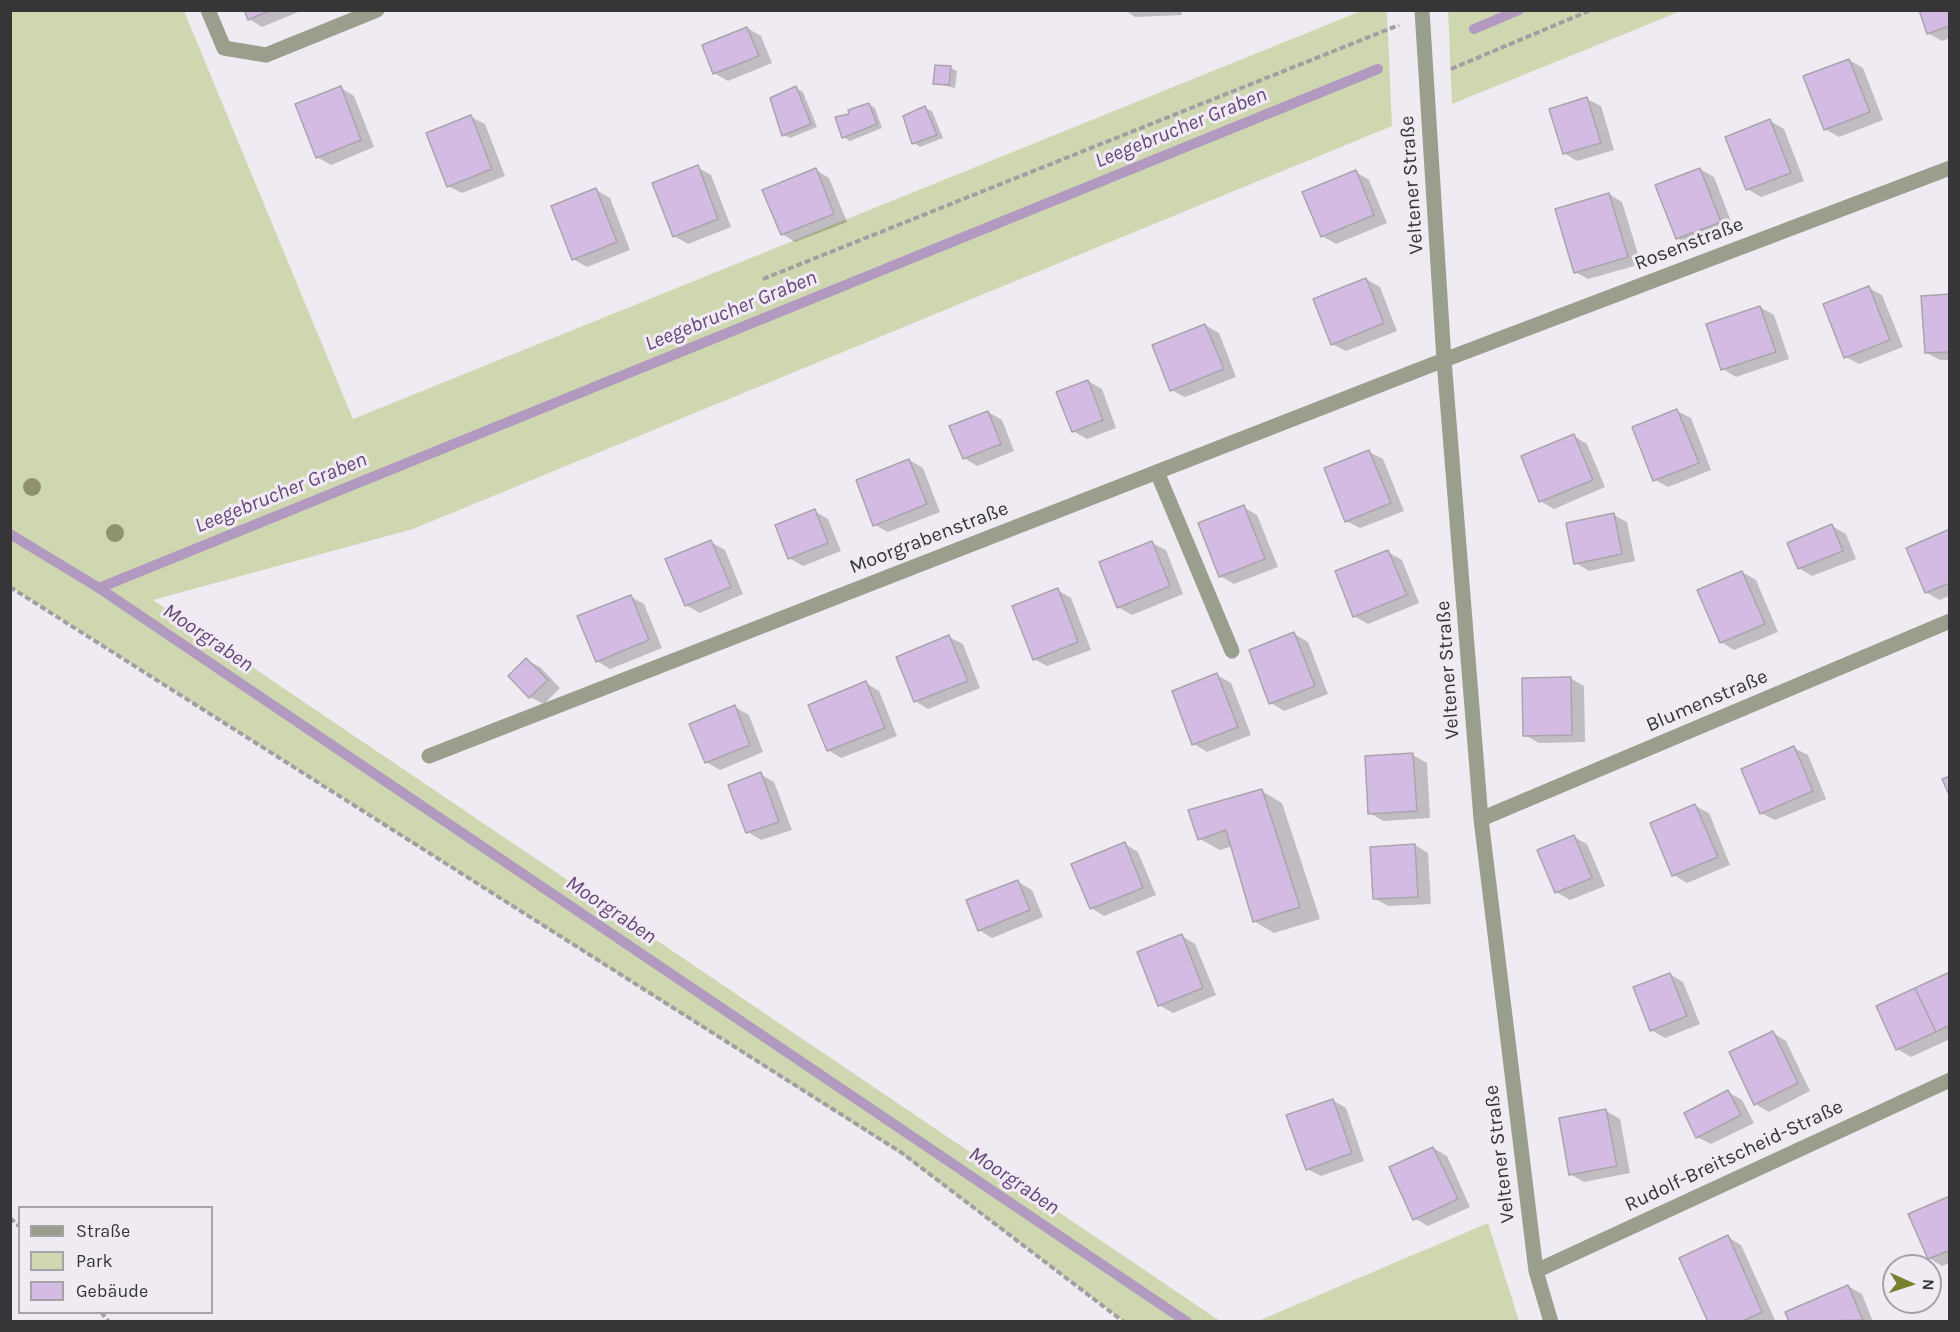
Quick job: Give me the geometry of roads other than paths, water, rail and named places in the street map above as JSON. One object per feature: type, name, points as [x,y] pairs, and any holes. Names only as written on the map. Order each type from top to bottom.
[{"type":"street","points":[[208,10],[224,48],[267,55],[377,10]]},
{"type":"street","name":"Veltener Straße","points":[[1422,13],[1444,360],[1480,819],[1536,1271],[1551,1322]]},
{"type":"street","name":"Rosenstraße","points":[[1444,360],[1950,168]]},
{"type":"street","name":"Moorgrabenstraße","points":[[429,756],[1444,360]]},
{"type":"street","points":[[1157,472],[1232,651]]},
{"type":"street","name":"Blumenstraße","points":[[1480,819],[1950,621]]},
{"type":"street","name":"Rudolf-Breitscheid-Straße","points":[[1536,1271],[1950,1080]]},
{"type":"waterway","name":"Leegebrucher Graben","points":[[1474,29],[1519,10]]},
{"type":"waterway","name":"Leegebrucher Graben","points":[[99,588],[1378,69]]},
{"type":"waterway","name":"Moorgraben","points":[[10,534],[99,588],[1187,1322]]}]
